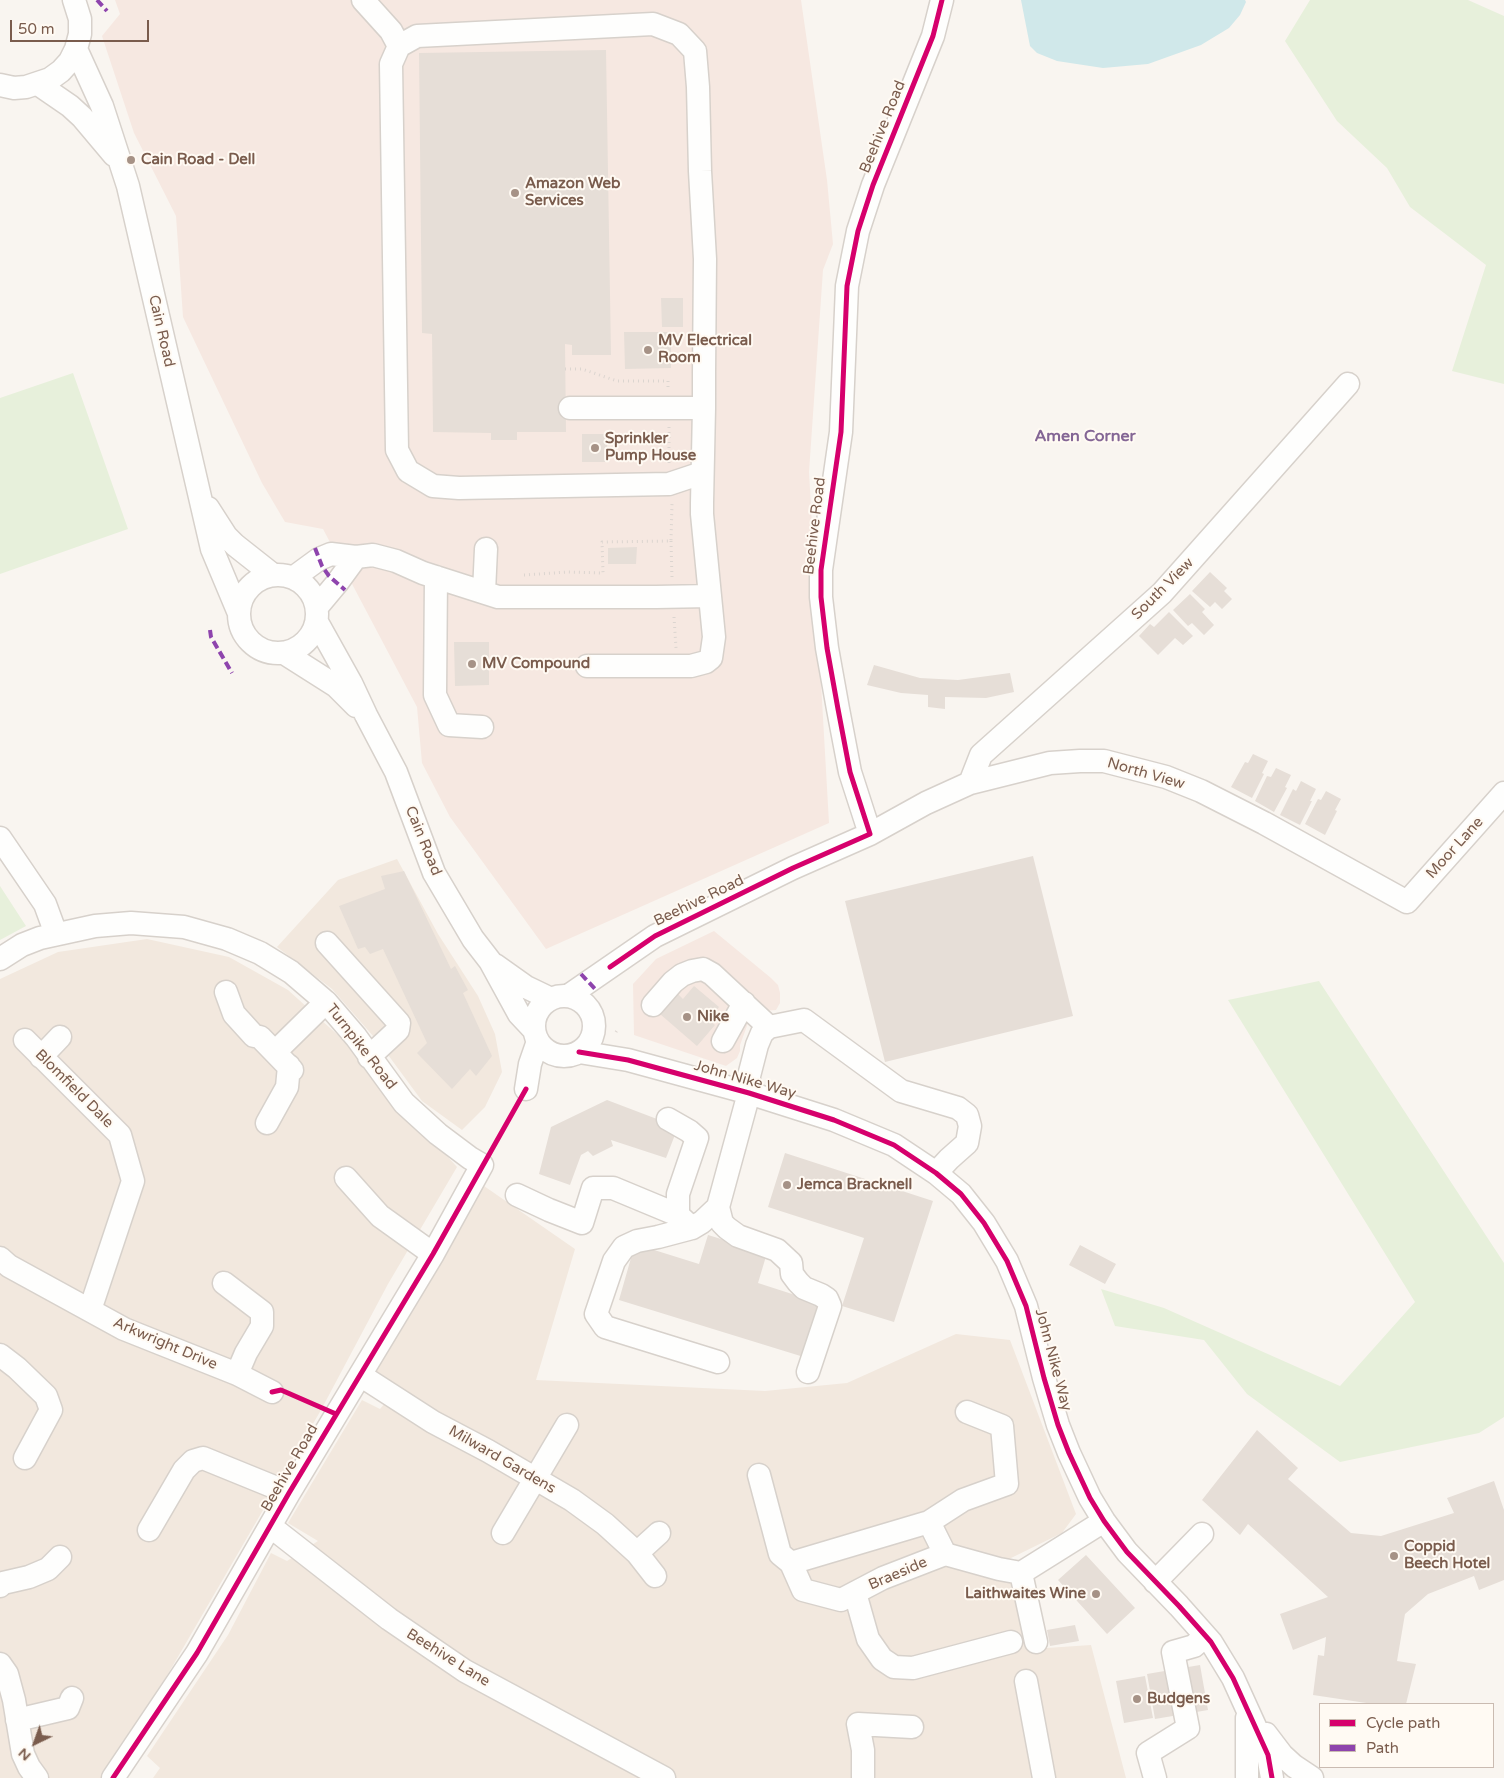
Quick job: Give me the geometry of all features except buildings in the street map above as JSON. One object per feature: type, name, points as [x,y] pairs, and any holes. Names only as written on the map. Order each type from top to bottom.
[{"type":"street","points":[[1,86],[26,87],[38,84],[50,79],[61,71],[70,61],[80,34],[77,10],[94,0]]},
{"type":"street","points":[[363,0],[391,31],[399,46]]},
{"type":"street","name":"Beehive Road","points":[[559,997],[610,967],[654,936],[793,868],[870,834],[850,772],[827,648],[821,596],[821,570],[841,432],[847,286],[858,231],[873,185],[933,36],[942,0]]},
{"type":"street","points":[[587,666],[691,666],[706,662],[711,658],[714,637],[702,514],[705,258],[695,51],[679,34],[653,24],[417,36],[399,46],[391,64],[397,450],[408,472],[433,486],[459,488],[669,484],[702,473]]},
{"type":"street","name":"Cain Road","points":[[76,49],[102,106],[128,186],[202,499],[212,549],[238,612]]},
{"type":"street","name":"Cain Road","points":[[38,84],[70,106],[82,117],[120,164]]},
{"type":"street","name":"South View","points":[[970,783],[981,755],[1162,593],[1348,384]]},
{"type":"street","points":[[570,408],[704,408]]},
{"type":"street","name":"Cain Road","points":[[202,499],[226,536],[255,562],[283,576]]},
{"type":"street","points":[[486,549],[492,595]]},
{"type":"street","points":[[356,557],[317,615],[311,635],[304,644],[295,650],[284,654],[264,652],[255,647],[242,632],[238,612],[240,601],[253,583],[263,578],[283,576],[331,554],[356,557],[373,554],[492,595],[510,606],[527,609],[639,609],[656,597],[710,596]]},
{"type":"street","points":[[283,576],[304,585],[312,595],[317,615]]},
{"type":"street","points":[[436,577],[435,695],[449,725],[482,726]]},
{"type":"street","name":"Cain Road","points":[[317,615],[396,772],[434,873],[474,939],[490,961],[519,1014],[536,1036]]},
{"type":"street","name":"Cain Road","points":[[284,654],[336,686],[366,715]]},
{"type":"street","name":"North View","points":[[870,834],[926,803],[970,783],[1050,763],[1104,761],[1166,777],[1201,791],[1264,823],[1407,902]]},
{"type":"street","name":"Moor Lane","points":[[1407,902],[1504,794]]},
{"type":"street","points":[[0,838],[45,904],[56,934]]},
{"type":"street","name":"Turnpike Road","points":[[0,959],[22,945],[56,934],[95,926],[131,923],[184,927],[227,939],[260,953],[291,972],[326,1002],[341,1018],[404,1103],[424,1122],[470,1158],[482,1165]]},
{"type":"street","points":[[327,943],[399,1023],[398,1030],[369,1057]]},
{"type":"street","name":"Cain Road","points":[[490,961],[526,987],[559,997]]},
{"type":"street","name":"Beehive Road","points":[[590,1016],[610,967]]},
{"type":"street","points":[[653,1006],[673,982],[682,975],[703,969],[712,974],[769,1027]]},
{"type":"street","points":[[226,992],[234,1014],[254,1036],[279,1056],[287,1087],[280,1103],[267,1123]]},
{"type":"street","points":[[590,1016],[590,1040],[586,1047],[568,1054],[526,1089],[536,1036],[534,1020],[537,1011],[543,1004],[559,997],[575,998],[628,1060]]},
{"type":"street","points":[[279,1056],[326,1002]]},
{"type":"street","points":[[723,1040],[744,1003]]},
{"type":"street","points":[[808,1372],[830,1306],[821,1295],[804,1288],[798,1282],[792,1274],[791,1263],[777,1250],[738,1236],[727,1228],[722,1222],[718,1207],[749,1093],[749,1076],[762,1033],[769,1027],[804,1020],[901,1091],[958,1108],[966,1115],[970,1126],[967,1143],[936,1173]]},
{"type":"street","points":[[536,1036],[543,1048],[568,1054]]},
{"type":"street","points":[[41,1057],[60,1037]]},
{"type":"street","name":"Blomfield Dale","points":[[24,1040],[120,1135],[133,1182],[90,1310]]},
{"type":"street","name":"John Nike Way","points":[[568,1054],[628,1060],[749,1093],[834,1120],[894,1145],[936,1173],[967,1202],[984,1223],[1007,1261],[1026,1306],[1058,1425],[1086,1489],[1104,1520],[1127,1552],[1205,1636],[1233,1678],[1268,1755],[1272,1778]]},
{"type":"street","points":[[668,1119],[690,1131],[696,1138],[678,1194],[685,1221]]},
{"type":"street","name":"Beehive Road","points":[[118,1776],[197,1653],[289,1493],[433,1254],[482,1165]]},
{"type":"street","points":[[346,1178],[380,1216],[433,1254]]},
{"type":"street","points":[[517,1195],[582,1223],[593,1188],[613,1188],[685,1221]]},
{"type":"street","points":[[718,1207],[685,1221],[658,1237],[637,1241],[624,1247],[614,1261],[596,1314],[605,1327],[718,1362]]},
{"type":"street","name":"Arkwright Drive","points":[[3,1269],[90,1310],[124,1329],[237,1374],[272,1392]]},
{"type":"street","points":[[224,1283],[262,1312],[262,1326],[246,1352],[237,1374]]},
{"type":"street","points":[[0,1355],[17,1368],[46,1396],[50,1410],[25,1458]]},
{"type":"street","name":"Milward Gardens","points":[[360,1376],[433,1422],[488,1451],[572,1500],[605,1524],[637,1553],[655,1576]]},
{"type":"street","points":[[791,1563],[929,1522],[963,1500],[1007,1484],[1002,1426],[967,1412]]},
{"type":"street","points":[[503,1532],[567,1425]]},
{"type":"street","points":[[149,1530],[184,1470],[193,1461],[203,1458],[289,1493]]},
{"type":"street","name":"Braeside","points":[[759,1474],[780,1554],[791,1563],[803,1590],[841,1600],[883,1578],[945,1554],[1021,1573]]},
{"type":"street","points":[[1036,1642],[1021,1573],[1104,1520]]},
{"type":"street","points":[[929,1522],[945,1554]]},
{"type":"street","name":"Beehive Lane","points":[[270,1526],[389,1619],[465,1670],[638,1772],[664,1778]]},
{"type":"street","points":[[637,1553],[659,1533]]},
{"type":"street","points":[[1156,1582],[1202,1534]]},
{"type":"street","points":[[0,1586],[3,1583],[29,1577],[48,1569],[60,1557]]},
{"type":"street","points":[[855,1593],[868,1639],[882,1659],[894,1667],[913,1668],[1011,1642]]},
{"type":"street","points":[[1155,1778],[1148,1754],[1188,1728],[1172,1652],[1194,1646],[1205,1636]]},
{"type":"street","points":[[0,1664],[7,1674],[23,1754],[37,1778]]},
{"type":"street","points":[[1026,1681],[1044,1778]]},
{"type":"street","points":[[17,1720],[68,1708],[72,1698]]},
{"type":"street","name":"John Nike Way","points":[[1246,1707],[1248,1778]]},
{"type":"street","name":"John Nike Way","points":[[1246,1707],[1282,1755],[1312,1778]]},
{"type":"street","points":[[863,1778],[863,1750],[858,1724],[912,1728]]},
{"type":"path","points":[[522,575],[568,572],[603,573],[602,542],[672,541],[672,502]]},
{"type":"shaded area","points":[[115,0],[801,0],[827,180],[833,244],[823,270],[809,472],[829,823],[546,949],[450,817],[422,763],[417,707],[323,529],[285,522],[262,483],[183,317],[176,216],[134,133],[102,36],[120,14]]},
{"type":"shaded area","points":[[397,859],[438,934],[478,996],[495,1034],[502,1072],[485,1107],[462,1130],[422,1101],[380,1044],[332,989],[277,947],[338,880]]},
{"type":"shaded area","points":[[714,931],[771,978],[778,985],[780,993],[780,1003],[776,1010],[752,1012],[737,1058],[726,1066],[634,1035],[633,984],[656,959]]},
{"type":"shaded area","points":[[147,939],[229,957],[288,990],[340,1037],[457,1167],[388,1284],[321,1410],[125,1748],[103,1778],[0,1778],[0,979],[58,952]]},
{"type":"shaded area","points":[[484,1186],[575,1249],[536,1380],[765,1391],[847,1383],[956,1334],[1010,1340],[1076,1514],[1062,1533],[1009,1559],[1032,1649],[1091,1645],[1126,1778],[153,1778],[160,1768],[147,1756],[228,1635],[271,1553],[287,1561],[318,1541],[288,1523],[362,1400],[380,1409],[395,1391],[375,1372]]},
{"type":"green space","points":[[1310,0],[1468,0],[1504,16],[1504,384],[1452,371],[1486,265],[1410,207],[1387,168],[1337,121],[1285,41]]},
{"type":"green space","points":[[73,373],[128,529],[0,574],[0,398]]},
{"type":"green space","points":[[0,886],[26,926],[0,940]]},
{"type":"green space","points":[[1319,981],[1504,1263],[1504,1417],[1479,1433],[1340,1462],[1247,1394],[1204,1340],[1115,1326],[1101,1289],[1164,1308],[1340,1386],[1415,1302],[1228,1000]]},
{"type":"water","points":[[1021,0],[1245,0],[1246,2],[1240,15],[1229,28],[1201,45],[1148,64],[1103,68],[1057,61],[1037,53],[1030,46]]},
{"type":"marked path","points":[[97,0],[107,11]]},
{"type":"marked path","points":[[315,548],[322,566],[329,576],[345,590]]},
{"type":"marked path","points":[[210,630],[211,637],[232,673]]},
{"type":"marked path","points":[[581,974],[597,991]]},
{"type":"cycle path","points":[[610,967],[655,936],[793,868],[870,834],[850,772],[838,709],[827,648],[821,597],[821,570],[841,432],[847,286],[858,231],[873,185],[933,36],[942,0]]},
{"type":"cycle path","points":[[579,1052],[628,1060],[749,1093],[834,1120],[894,1145],[936,1173],[961,1194],[984,1223],[1007,1261],[1026,1306],[1058,1425],[1090,1498],[1127,1552],[1211,1642],[1233,1678],[1268,1755],[1272,1778]]},
{"type":"cycle path","points":[[113,1778],[197,1653],[289,1493],[433,1254],[526,1089]]},
{"type":"cycle path","points":[[272,1392],[281,1390],[336,1414]]},
{"type":"place","name":"Cain Road - Dell","points":[[131,160]]},
{"type":"place","name":"Amazon Web Services","points":[[515,193]]},
{"type":"place","name":"MV Electrical Room","points":[[648,350]]},
{"type":"place","name":"Sprinkler Pump House","points":[[595,448]]},
{"type":"place","name":"MV Compound","points":[[472,664]]},
{"type":"place","name":"Nike","points":[[687,1017]]},
{"type":"place","name":"Jemca Bracknell","points":[[787,1185]]},
{"type":"place","name":"Coppid Beech Hotel","points":[[1394,1556]]},
{"type":"place","name":"Laithwaites Wine","points":[[1096,1594]]},
{"type":"place","name":"Budgens","points":[[1137,1699]]},
{"type":"district","name":"Amen Corner","points":[[1085,437]]}]
